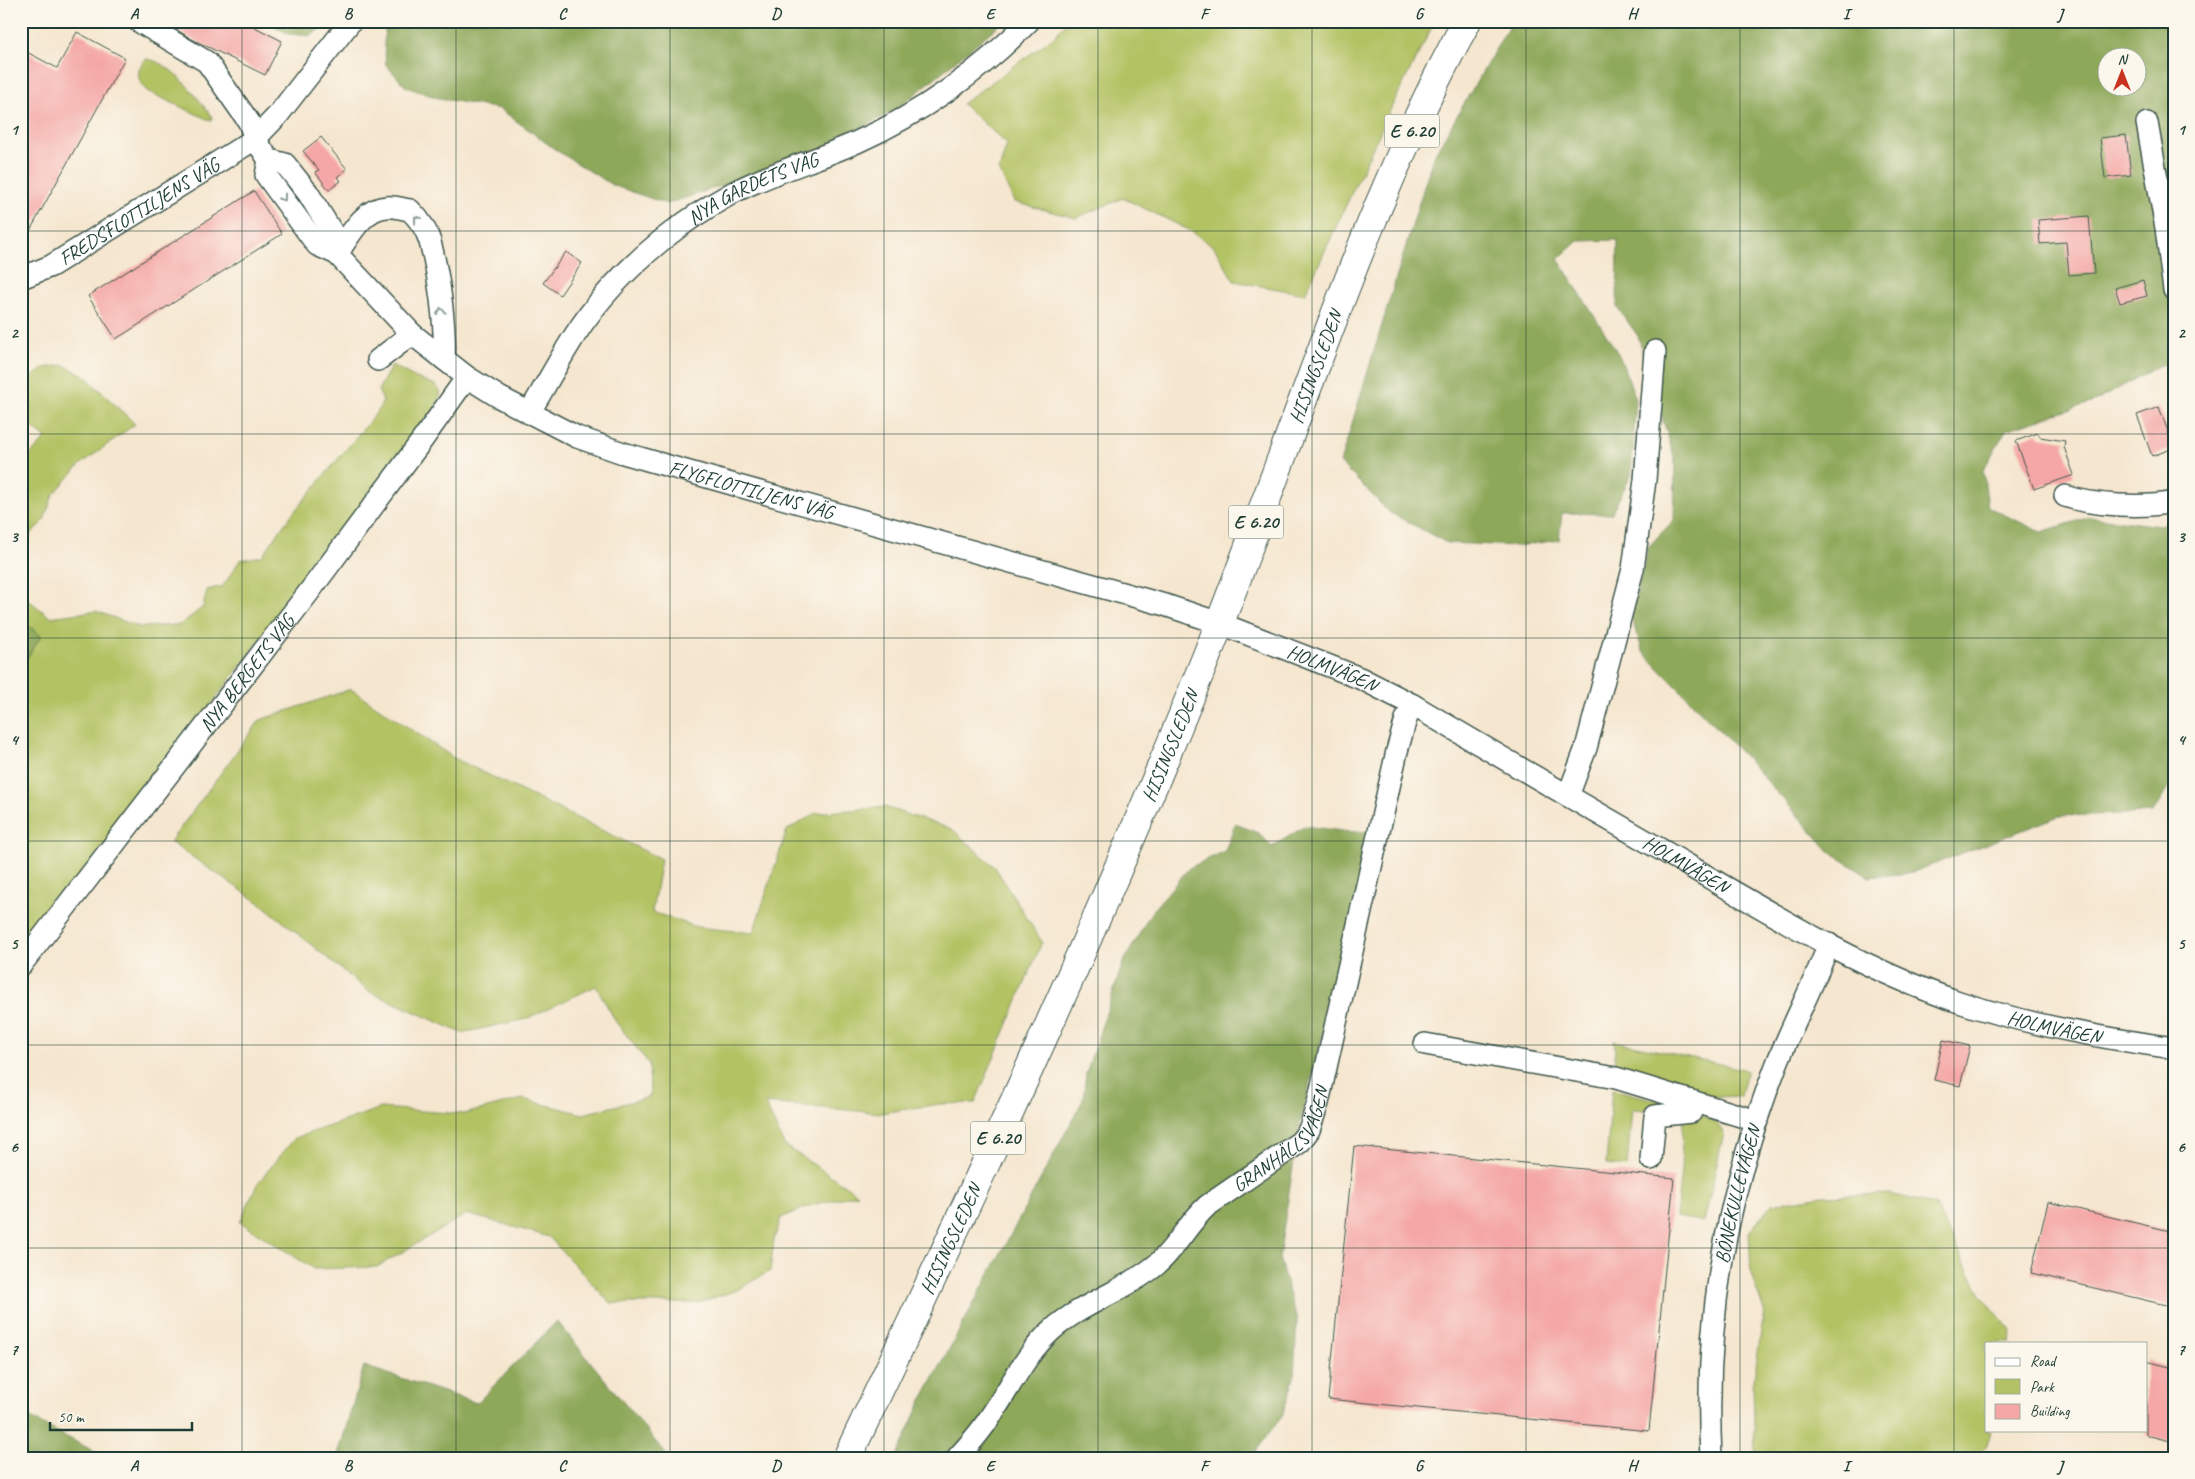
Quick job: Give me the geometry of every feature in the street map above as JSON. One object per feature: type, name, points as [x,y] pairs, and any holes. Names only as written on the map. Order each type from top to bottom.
[{"type":"highway","name":"HISINGSLEDEN","points":[[847,1458],[1047,1030],[1219,623],[1267,493],[1400,157],[1467,21]]},
{"type":"street","name":"FLYGFLOTTILJENS VÄG","points":[[138,21],[207,62],[249,122],[255,139],[269,160],[266,175],[317,245],[337,254],[412,334],[467,377],[529,413],[577,437],[623,453],[1084,582],[1219,623]]},
{"type":"street","points":[[255,139],[291,98],[351,21]]},
{"type":"street","name":"NYA GÄRDETS VÄG","points":[[529,413],[576,334],[604,297],[630,268],[663,239],[701,212],[734,192],[858,142],[912,113],[951,88],[980,66],[1008,43],[1029,21]]},
{"type":"street","points":[[2147,123],[2155,161],[2174,290]]},
{"type":"street","name":"FREDSFLOTTILJENS VÄG","points":[[21,278],[51,266],[255,139]]},
{"type":"street","points":[[337,254],[360,222],[372,212],[386,207],[410,210],[420,221],[430,241],[445,337],[444,359]]},
{"type":"street","points":[[378,360],[412,334]]},
{"type":"street","points":[[1568,796],[1586,748],[1633,569],[1645,480],[1655,351]]},
{"type":"street","name":"NYA BERGETS VÄG","points":[[21,965],[309,592],[467,377]]},
{"type":"street","points":[[2065,496],[2081,502],[2155,506],[2174,502]]},
{"type":"street","name":"HOLMVÄGEN","points":[[1219,623],[1362,679],[1412,705],[1828,944],[1896,978],[1959,1002],[2031,1022],[2094,1035],[2174,1048]]},
{"type":"street","name":"GRANHÄLLSVÄGEN","points":[[957,1458],[986,1424],[1031,1353],[1051,1331],[1071,1316],[1130,1285],[1156,1266],[1172,1251],[1194,1219],[1207,1206],[1300,1142],[1309,1130],[1318,1103],[1397,750],[1412,705]]},
{"type":"street","name":"BÖNEKULLEVÄGEN","points":[[1711,1458],[1711,1343],[1720,1263],[1737,1189],[1757,1121],[1786,1042],[1816,979],[1828,944]]},
{"type":"street","points":[[1425,1044],[1616,1078],[1757,1121]]},
{"type":"street","points":[[1651,1159],[1655,1116],[1691,1112],[1695,1102]]},
{"type":"green space","points":[[268,21],[329,21],[311,36],[288,34]]},
{"type":"green space","points":[[386,21],[1004,21],[897,109],[808,157],[667,204],[612,185],[556,150],[500,109],[438,98],[406,87],[386,65],[384,43]]},
{"type":"green space","points":[[1067,21],[1435,21],[1393,104],[1305,294],[1234,281],[1214,247],[1191,231],[1123,198],[1076,218],[1014,202],[999,170],[1007,144],[962,104],[1055,36]]},
{"type":"green space","points":[[1512,21],[2174,21],[2174,364],[2160,365],[2094,402],[2006,430],[1983,470],[1988,507],[2041,532],[2090,517],[2160,526],[2174,520],[2174,778],[2153,813],[2059,816],[1911,873],[1869,877],[1830,852],[1751,763],[1643,652],[1631,617],[1648,547],[1674,520],[1675,460],[1638,336],[1617,307],[1618,240],[1578,241],[1558,259],[1619,355],[1636,399],[1631,476],[1611,514],[1562,513],[1559,540],[1518,546],[1447,543],[1389,512],[1340,463],[1433,157]]},
{"type":"green space","points":[[146,59],[165,66],[174,73],[200,101],[212,117],[211,121],[147,91],[139,80],[140,67]]},
{"type":"green space","points":[[63,365],[84,375],[135,424],[80,465],[53,495],[44,520],[21,545],[21,464],[46,438],[21,419],[21,385],[44,368]]},
{"type":"green space","points":[[392,365],[416,378],[436,385],[441,393],[434,410],[178,748],[150,776],[132,811],[21,954],[21,667],[41,636],[21,620],[21,594],[50,617],[96,611],[139,627],[180,625],[203,607],[207,590],[223,586],[240,560],[262,556],[289,518],[377,412],[383,401],[378,390]]},
{"type":"green space","points":[[21,620],[41,636],[21,667]]},
{"type":"green space","points":[[351,689],[454,758],[661,859],[652,912],[697,927],[753,933],[787,830],[816,813],[885,807],[952,829],[995,867],[1042,942],[975,1103],[940,1104],[881,1113],[765,1103],[784,1145],[858,1194],[812,1205],[781,1218],[774,1240],[770,1271],[735,1291],[697,1303],[610,1303],[549,1237],[467,1214],[377,1267],[314,1269],[240,1222],[257,1184],[295,1138],[381,1108],[464,1114],[523,1099],[583,1114],[650,1097],[649,1064],[616,1022],[596,986],[526,1019],[462,1033],[368,991],[260,903],[170,842],[260,720]]},
{"type":"green space","points":[[1235,824],[1259,833],[1272,847],[1305,826],[1349,832],[1371,831],[1365,869],[1299,1127],[1279,1258],[1297,1320],[1294,1378],[1283,1414],[1251,1458],[896,1458],[922,1400],[1083,1100],[1086,1073],[1123,963],[1152,911],[1189,868],[1225,851]]},
{"type":"green space","points":[[1614,1041],[1743,1069],[1747,1071],[1741,1096],[1715,1097],[1616,1067]]},
{"type":"green space","points":[[1612,1089],[1679,1106],[1645,1110],[1632,1109],[1627,1167],[1606,1164]]},
{"type":"green space","points":[[1700,1115],[1714,1121],[1724,1133],[1704,1222],[1676,1217],[1681,1170],[1683,1122]]},
{"type":"green space","points":[[1890,1194],[1934,1204],[1981,1294],[2012,1332],[2011,1342],[1985,1342],[1985,1432],[1990,1432],[1987,1445],[1975,1458],[1755,1458],[1753,1386],[1764,1311],[1751,1274],[1749,1232],[1772,1204],[1823,1196]]},
{"type":"green space","points":[[557,1321],[669,1458],[337,1458],[364,1366],[477,1403]]},
{"type":"green space","points":[[21,1413],[107,1458],[21,1458]]},
{"type":"building","points":[[163,21],[243,21],[282,41],[265,75],[190,38]]},
{"type":"building","points":[[77,32],[125,58],[21,247],[21,49],[57,68]]},
{"type":"building","points":[[2126,135],[2131,175],[2105,178],[2100,138]]},
{"type":"building","points":[[321,137],[347,169],[337,177],[341,181],[329,190],[315,172],[319,170],[303,151]]},
{"type":"building","points":[[254,191],[282,234],[116,339],[88,296]]},
{"type":"building","points":[[2089,216],[2094,273],[2069,275],[2066,242],[2040,244],[2038,220]]},
{"type":"building","points":[[566,252],[582,263],[560,295],[543,283]]},
{"type":"building","points":[[2143,280],[2147,296],[2120,303],[2115,288]]},
{"type":"building","points":[[2159,407],[2174,448],[2152,456],[2137,415]]},
{"type":"building","points":[[2038,433],[2040,437],[2065,441],[2064,447],[2074,475],[2034,489],[2016,441]]},
{"type":"building","points":[[1943,1040],[1970,1046],[1960,1086],[1934,1080]]},
{"type":"building","points":[[1354,1146],[1674,1178],[1649,1431],[1328,1399]]},
{"type":"building","points":[[2048,1202],[2174,1232],[2174,1307],[2031,1273]]},
{"type":"building","points":[[2148,1362],[2174,1368],[2174,1442],[2146,1435],[2146,1432],[2148,1432]]}]
